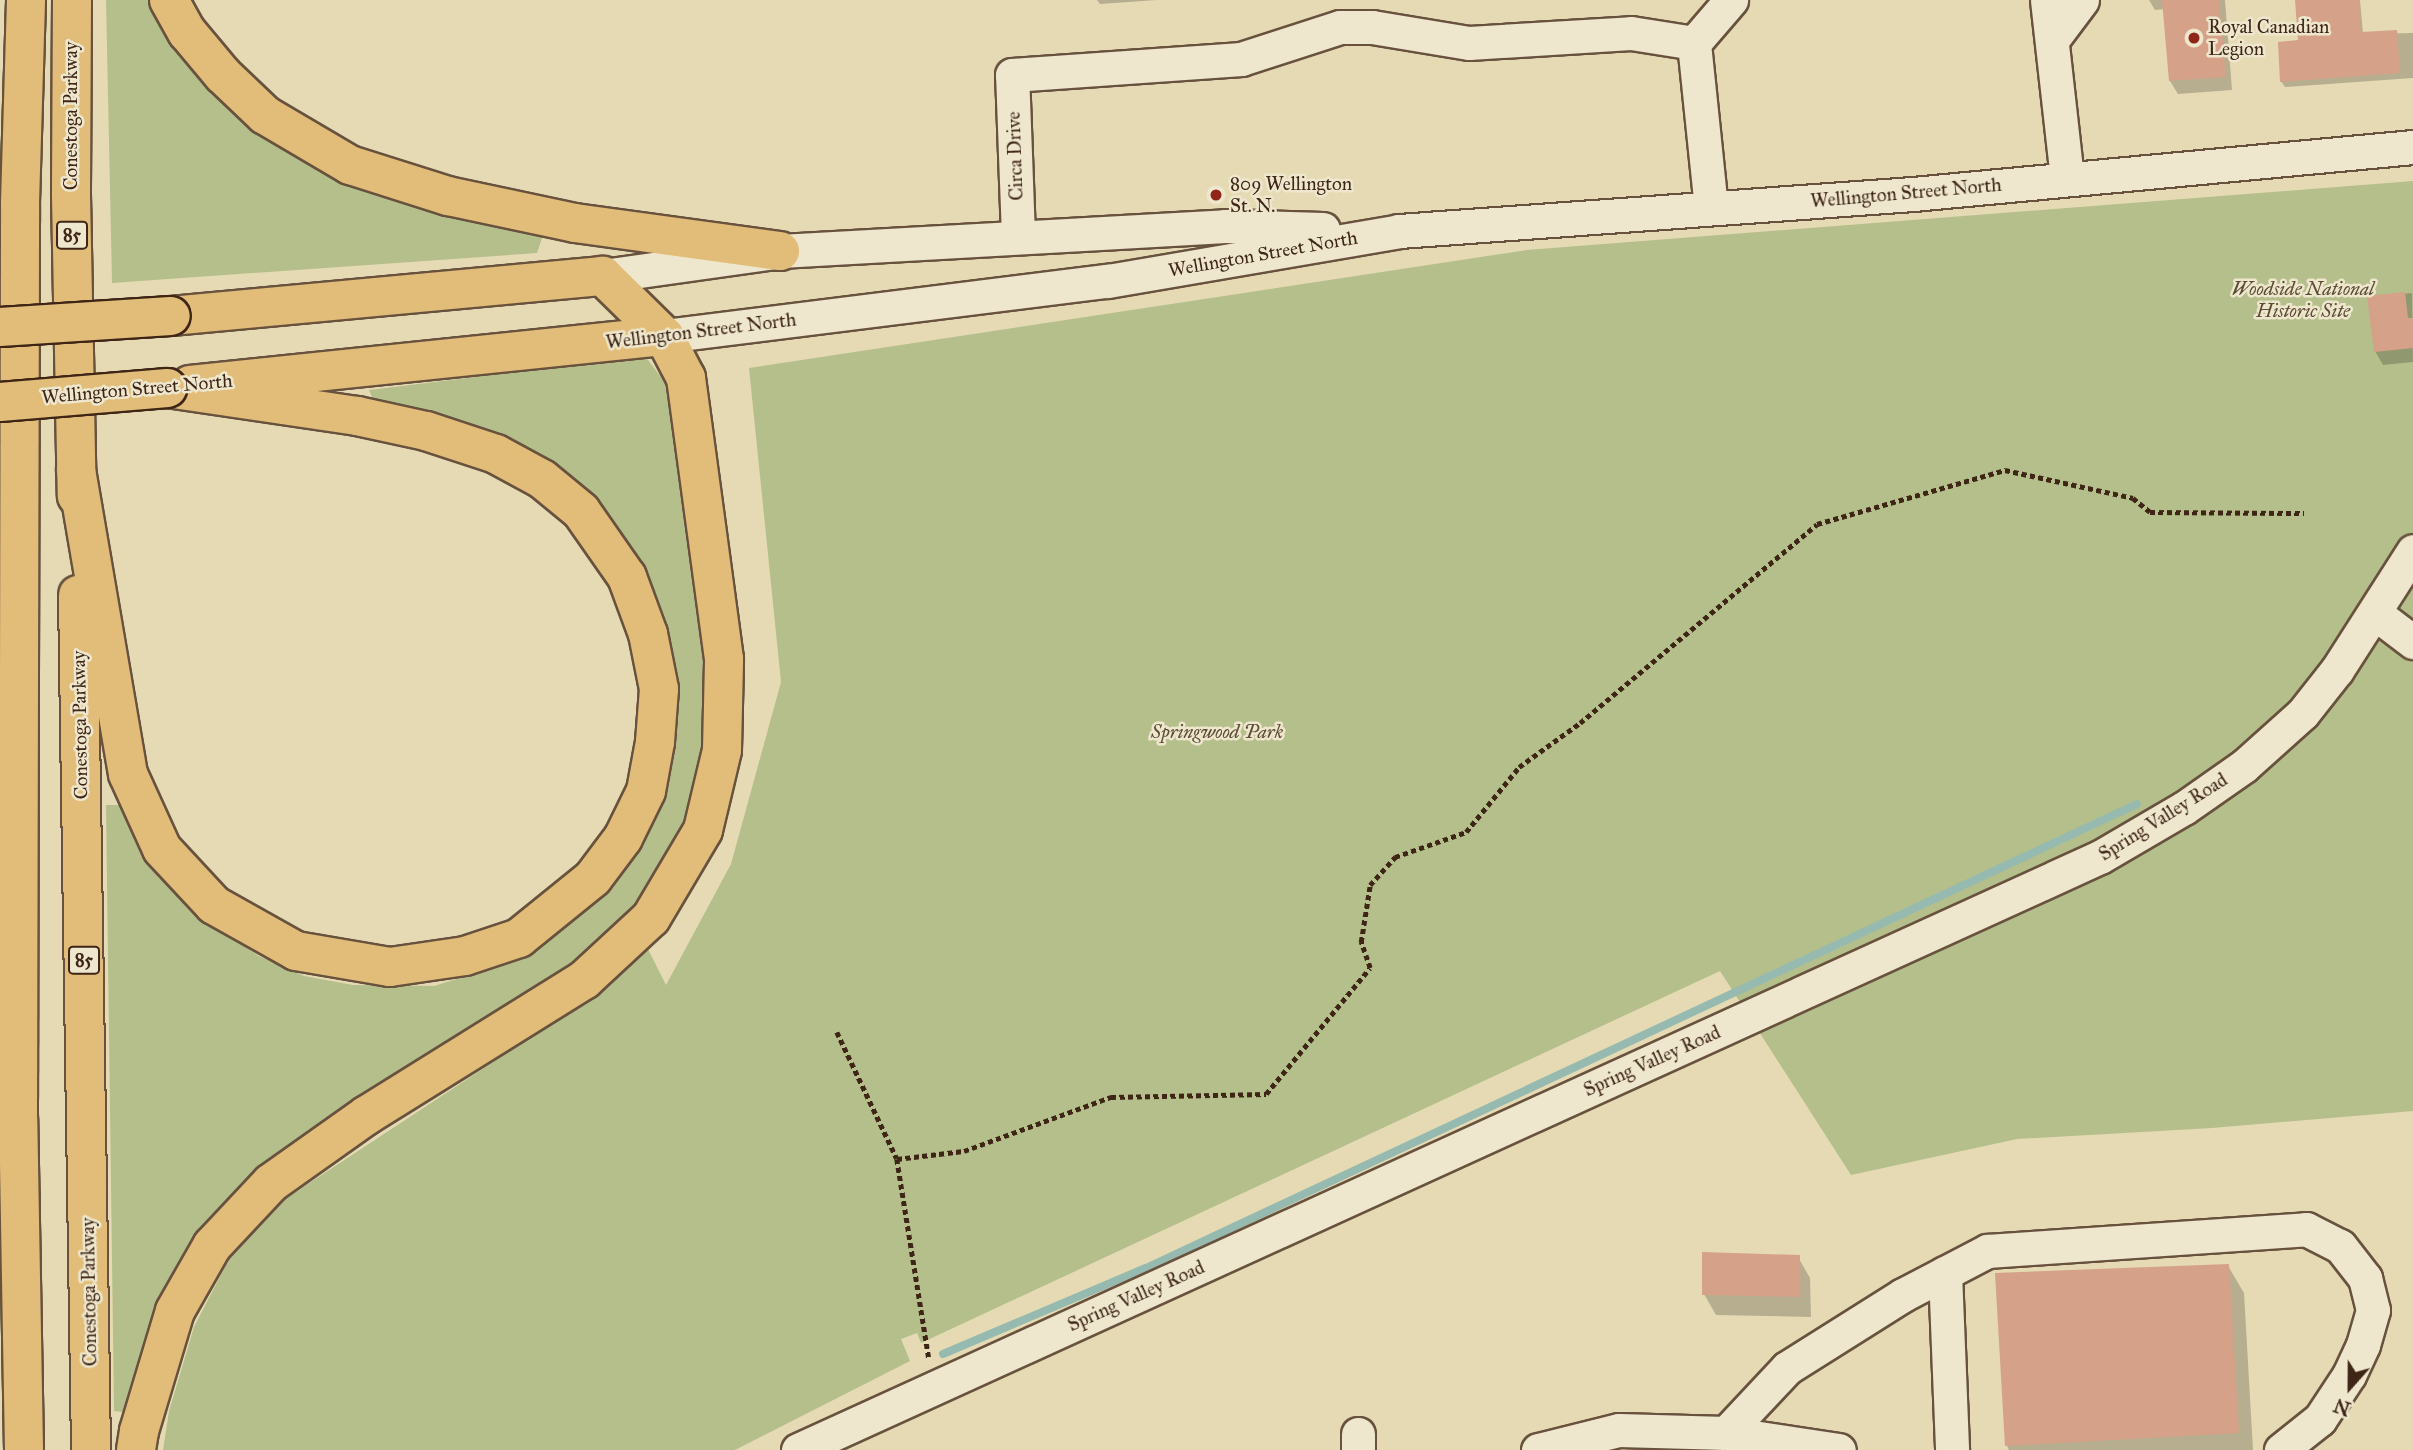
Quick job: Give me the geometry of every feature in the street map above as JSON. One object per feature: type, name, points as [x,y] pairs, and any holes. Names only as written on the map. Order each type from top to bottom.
[{"type":"main road","points":[[24,1450],[18,1104],[20,203],[26,0]]},
{"type":"main road","name":"Conestoga Parkway","points":[[72,0],[71,195],[91,1450]]},
{"type":"main road","points":[[169,0],[187,32],[223,75],[265,115],[350,164],[448,196],[575,223],[780,251]]},
{"type":"main road","points":[[136,1450],[139,1431],[176,1311],[221,1237],[271,1183],[367,1115],[584,980],[651,918],[703,830],[722,750],[724,659],[686,378],[664,336],[603,276]]},
{"type":"main road","name":"Wellington Street North","points":[[0,327],[171,316],[603,276]]},
{"type":"main road","name":"Wellington Street North","points":[[0,402],[167,388],[664,336]]},
{"type":"main road","points":[[76,470],[128,774],[162,849],[214,905],[296,951],[390,967],[465,956],[519,938],[593,878],[622,838],[646,791],[655,742],[659,689],[648,634],[627,577],[581,511],[542,479],[496,454],[426,431],[357,416],[167,388]]},
{"type":"street","points":[[1711,208],[1694,43],[1731,0]]},
{"type":"street","points":[[2047,0],[2067,179]]},
{"type":"street","points":[[2052,40],[2082,0]]},
{"type":"street","name":"Circa Drive","points":[[1018,236],[1012,75],[1241,59],[1340,27],[1372,27],[1469,43],[1630,33],[1694,43]]},
{"type":"street","name":"Wellington Street North","points":[[664,336],[1108,281],[1399,231],[2067,179],[2413,147]]},
{"type":"street","name":"Wellington Street North","points":[[603,276],[780,251],[1018,236],[1224,226],[1399,231]]},
{"type":"street","name":"Spring Valley Road","points":[[798,1450],[2100,857],[2184,808],[2244,766],[2303,713],[2337,670],[2413,551]]},
{"type":"street","points":[[2375,613],[2413,642]]},
{"type":"street","points":[[1726,1433],[1787,1368],[1903,1295],[1987,1251],[2306,1229],[2340,1246],[2365,1278],[2373,1310],[2363,1345],[2349,1375],[2320,1419],[2281,1450]]},
{"type":"street","points":[[1945,1273],[1952,1450]]},
{"type":"street","points":[[1538,1450],[1619,1430],[1726,1433],[1839,1450]]},
{"type":"path","points":[[897,1158],[964,1151],[1111,1097],[1266,1094],[1370,968],[1361,942],[1370,885],[1395,857],[1466,832],[1518,767],[1580,723],[1817,524],[2006,470],[2133,498],[2150,512],[2304,513]]},
{"type":"path","points":[[837,1031],[897,1158],[930,1364]]},
{"type":"green space","points":[[106,0],[155,0],[252,123],[289,152],[338,177],[544,232],[537,253],[112,283]]},
{"type":"green space","name":"Springwood Park","points":[[2413,181],[2413,1111],[2212,1128],[2017,1139],[1851,1175],[1720,971],[921,1343],[917,1333],[901,1339],[910,1361],[735,1450],[163,1450],[169,1411],[194,1327],[231,1255],[276,1205],[595,995],[648,949],[666,985],[731,864],[781,682],[749,368],[1527,250]]},
{"type":"green space","points":[[645,356],[664,381],[675,414],[713,715],[688,828],[655,888],[594,954],[242,1194],[133,1413],[114,1411],[106,805],[121,805],[179,894],[217,929],[259,956],[304,976],[353,985],[434,986],[517,960],[561,931],[605,891],[675,737],[674,664],[657,602],[627,541],[590,498],[377,409],[369,390]]},
{"type":"building","name":"Royal Canadian Legion","points":[[2162,0],[2219,0],[2226,77],[2169,81]]},
{"type":"building","points":[[2295,0],[2359,0],[2361,32],[2397,30],[2400,73],[2280,82],[2278,42],[2298,40]]},
{"type":"building","points":[[2405,292],[2408,318],[2413,318],[2413,348],[2374,352],[2367,296]]},
{"type":"building","points":[[1702,1252],[1800,1255],[1800,1297],[1702,1295]]},
{"type":"building","points":[[2229,1264],[2239,1433],[2005,1446],[1995,1273]]},
{"type":"waterway","points":[[943,1354],[1146,1268],[2137,804]]},
{"type":"place","name":"Royal Canadian Legion","points":[[2194,38]]},
{"type":"place","name":"809 Wellington St. N.","points":[[1216,195]]},
{"type":"park label","name":"Woodside National Historic Site","points":[[2303,300]]}]
